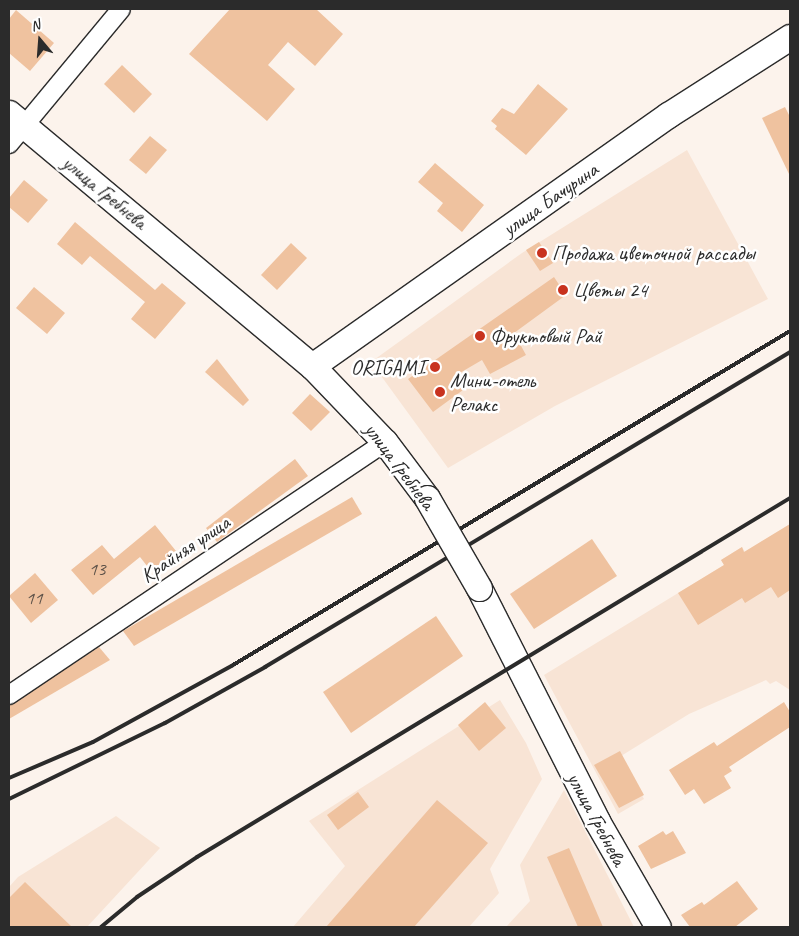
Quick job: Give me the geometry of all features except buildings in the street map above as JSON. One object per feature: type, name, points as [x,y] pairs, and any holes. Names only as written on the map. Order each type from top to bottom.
[{"type":"street","points":[[14,128],[121,9]]},
{"type":"street","name":"улица Бачурина","points":[[312,366],[668,115],[790,37]]},
{"type":"street","name":"улица Гребнева","points":[[14,128],[312,366],[386,442],[427,498],[479,588],[597,821],[658,927]]},
{"type":"street","name":"Крайняя улица","points":[[9,695],[386,442]]},
{"type":"shaded area","points":[[687,150],[768,299],[555,406],[448,468],[371,362],[522,253]]},
{"type":"shaded area","points":[[790,524],[790,690],[776,681],[770,684],[766,680],[689,714],[621,756],[644,799],[618,814],[544,675],[724,565],[721,560],[742,547],[745,552]]},
{"type":"shaded area","points":[[500,700],[526,743],[542,779],[490,869],[499,893],[469,927],[293,927],[345,866],[309,821]]},
{"type":"shaded area","points":[[564,790],[634,927],[506,927],[530,901],[520,865]]},
{"type":"shaded area","points":[[116,816],[160,848],[87,927],[9,927],[9,887],[18,877]]},
{"type":"railway","points":[[9,778],[93,742],[233,665],[790,331]]},
{"type":"railway","points":[[9,799],[165,723],[265,667],[790,352]]},
{"type":"railway","points":[[101,927],[137,897],[197,857],[790,498]]},
{"type":"place","name":"Продажа цветочной рассады","points":[[542,253]]},
{"type":"place","name":"Цветы 24","points":[[563,290]]},
{"type":"place","name":"Фруктовый Рай","points":[[480,336]]},
{"type":"place","name":"ORIGAMI","points":[[435,367]]},
{"type":"place","name":"Мини-отель Релакс","points":[[440,392]]}]
